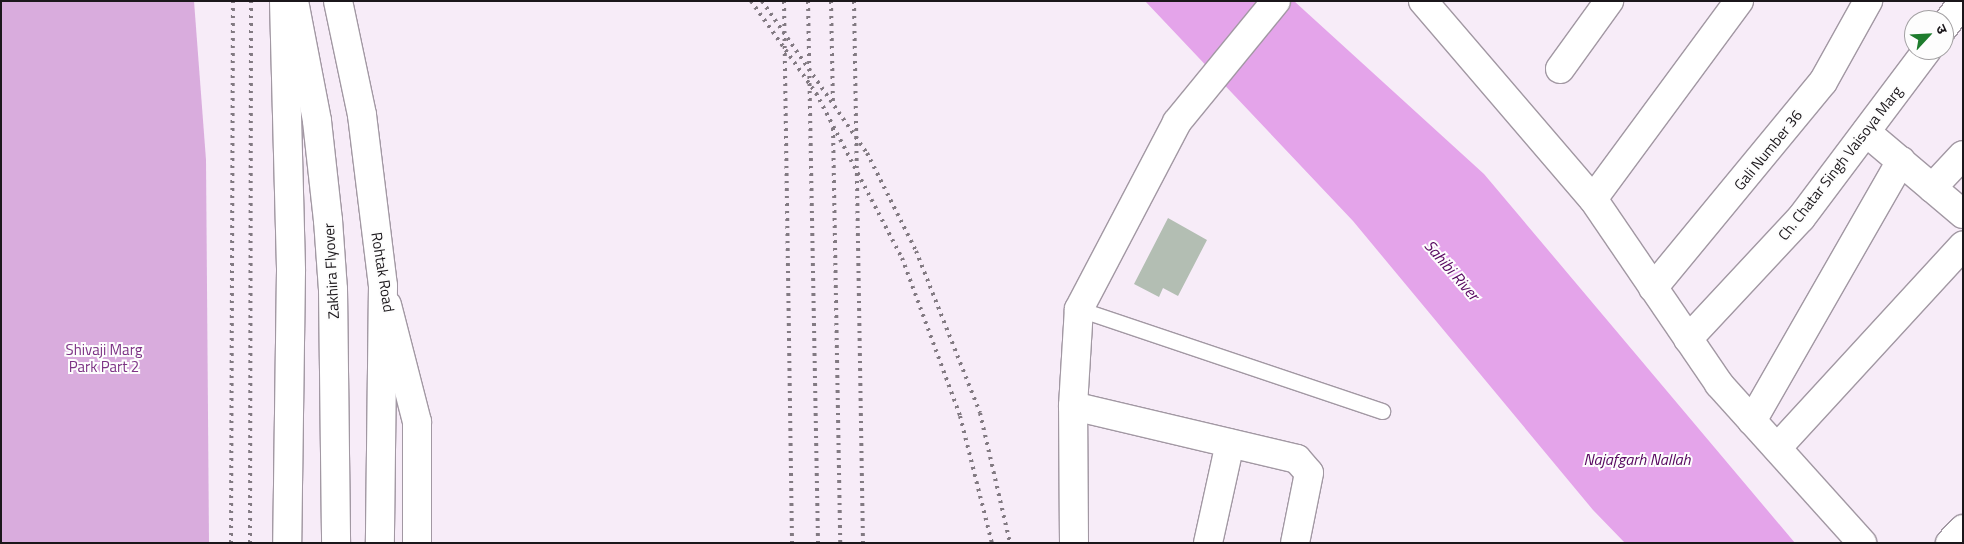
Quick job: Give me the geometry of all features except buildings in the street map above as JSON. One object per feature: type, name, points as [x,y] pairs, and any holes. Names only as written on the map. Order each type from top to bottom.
[{"type":"street","points":[[284,1],[291,271],[287,543]]},
{"type":"street","name":"Zakhira Flyover","points":[[294,1],[317,121],[328,220],[333,289],[336,543]]},
{"type":"street","name":"Rohtak Road","points":[[338,1],[362,115],[383,286],[416,422],[416,543]]},
{"type":"street","points":[[1074,543],[1073,406],[1079,309],[1177,122],[1276,1]]},
{"type":"street","points":[[1423,1],[1592,199],[1719,384],[1862,543]]},
{"type":"street","points":[[1560,69],[1609,1]]},
{"type":"street","points":[[1592,199],[1739,1]]},
{"type":"street","name":"Gali Number 36","points":[[1653,288],[1823,82],[1868,1]]},
{"type":"street","points":[[1954,14],[1963,2]]},
{"type":"street","name":"Ch. Chatar Singh Vaisoya Marg","points":[[1688,339],[1801,218],[1920,60]]},
{"type":"street","points":[[1866,132],[1963,214]]},
{"type":"street","points":[[1932,188],[1963,155]]},
{"type":"street","points":[[1752,421],[1901,161]]},
{"type":"street","points":[[1777,448],[1963,246]]},
{"type":"street","points":[[380,543],[383,286]]},
{"type":"street","points":[[1073,406],[1297,459],[1309,474],[1295,543]]},
{"type":"street","points":[[1208,543],[1230,443]]},
{"type":"street","points":[[1950,543],[1963,529]]},
{"type":"lane","points":[[1079,309],[1382,412]]},
{"type":"green space","name":"Shivaji Marg Park Part 2","points":[[1,1],[194,1],[206,160],[209,543],[1,543]]},
{"type":"water","name":"Najafgarh Nallah","points":[[1145,1],[1294,1],[1484,174],[1795,543],[1625,543],[1593,510],[1353,221]]},
{"type":"railway","points":[[231,543],[233,1]]},
{"type":"railway","points":[[250,543],[251,1]]},
{"type":"railway","points":[[751,1],[816,93],[902,258],[960,416],[992,543]]},
{"type":"railway","points":[[762,1],[867,153],[916,251],[980,413],[1010,543]]},
{"type":"railway","points":[[784,1],[792,543]]},
{"type":"railway","points":[[808,1],[818,543]]},
{"type":"railway","points":[[831,1],[833,103]]},
{"type":"railway","points":[[854,1],[863,543]]},
{"type":"railway","points":[[833,128],[840,543]]},
{"type":"water label","name":"Sahibi River","points":[[1452,270]]}]
